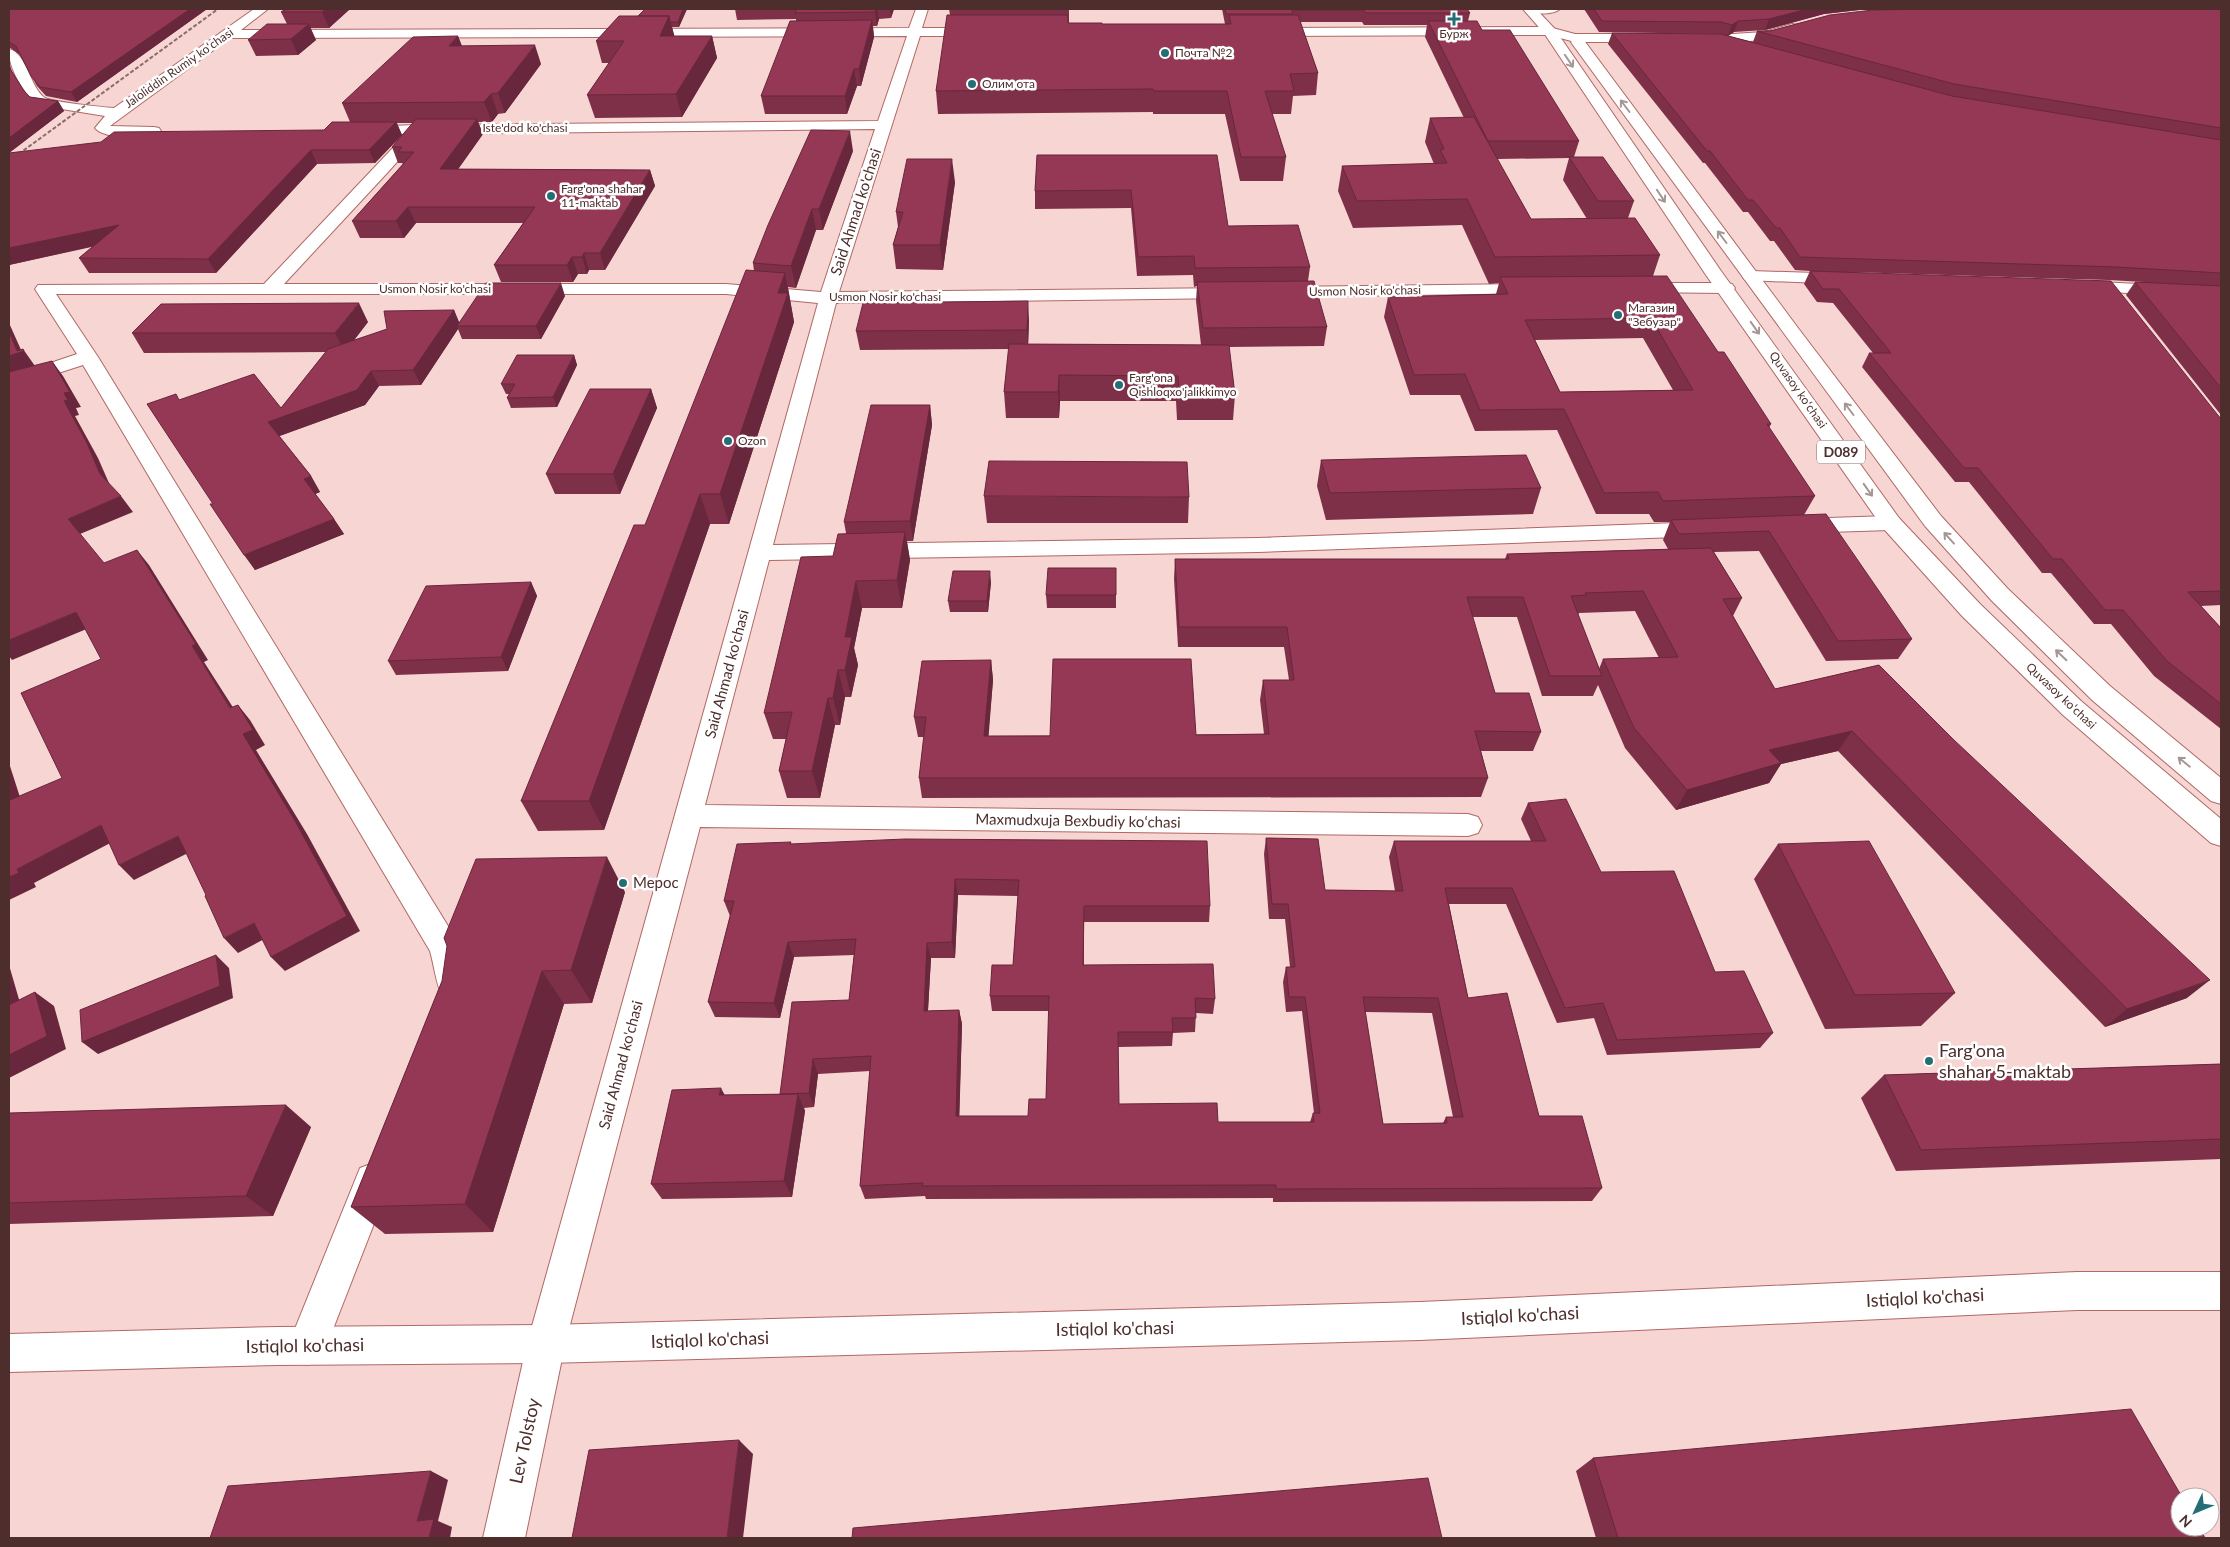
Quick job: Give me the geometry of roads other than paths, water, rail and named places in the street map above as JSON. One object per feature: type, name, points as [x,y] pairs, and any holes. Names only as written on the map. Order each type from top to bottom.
[{"type":"street","name":"Jaloliddin Rumiy koʻchasi","points":[[165,131],[106,131],[102,128],[117,112],[262,9]]},
{"type":"street","name":"Quvasoy koʻchasi","points":[[1530,9],[1556,18],[1715,274],[1891,523],[1971,610],[2072,708],[2221,835]]},
{"type":"street","points":[[1251,32],[1556,18],[1575,38],[1658,38]]},
{"type":"street","points":[[228,34],[427,32],[918,20],[992,32]]},
{"type":"street","name":"Said Ahmad ko'chasi","points":[[546,1344],[828,298],[918,20]]},
{"type":"street","points":[[1754,49],[1712,39],[1765,36],[1806,24]]},
{"type":"street","name":"Quvasoy koʻchasi","points":[[1575,38],[1791,332],[1933,521],[1987,581],[2101,693],[2221,792]]},
{"type":"street","points":[[9,53],[17,61],[35,94],[42,102],[117,112]]},
{"type":"street","name":"Iste'dod ko'chasi","points":[[350,130],[885,125]]},
{"type":"street","points":[[270,288],[383,169],[418,129]]},
{"type":"street","points":[[1751,276],[1860,279]]},
{"type":"street","points":[[2059,286],[2221,293]]},
{"type":"street","points":[[2108,287],[2126,310]]},
{"type":"street","points":[[1619,288],[1726,288]]},
{"type":"street","name":"Usmon Nosir ko'chasi","points":[[88,357],[44,289],[726,289],[828,298],[1551,289]]},
{"type":"street","points":[[9,383],[88,357],[445,948],[454,979],[450,1013]]},
{"type":"street","points":[[1772,527],[1891,523]]},
{"type":"street","points":[[759,553],[1258,546],[1723,529]]},
{"type":"street","name":"Maxmudxuja Bexbudiy koʻchasi","points":[[688,816],[1468,826]]},
{"type":"street","points":[[308,1346],[384,1153]]},
{"type":"street","name":"Istiqlol ko'chasi","points":[[9,1353],[308,1346],[546,1344],[1420,1321],[2077,1291],[2221,1291]]},
{"type":"street","name":"Lev Tolstoy","points":[[504,1538],[546,1344]]},
{"type":"railway","points":[[9,161],[218,9]]},
{"type":"place","name":"Бурж","points":[[1454,19]]},
{"type":"place","name":"Почта №2","points":[[1165,53]]},
{"type":"place","name":"Олим ота","points":[[972,84]]},
{"type":"place","name":"Farg'ona shahar 11-maktab","points":[[551,196]]},
{"type":"place","name":"Магазин \"Зебузар\"","points":[[1618,315]]},
{"type":"place","name":"Farg'ona Qishloqxo'jalikkimyo","points":[[1119,385]]},
{"type":"place","name":"Ozon","points":[[728,441]]},
{"type":"place","name":"Мерос","points":[[623,883]]},
{"type":"place","name":"Farg'ona shahar 5-maktab","points":[[1929,1061]]}]
